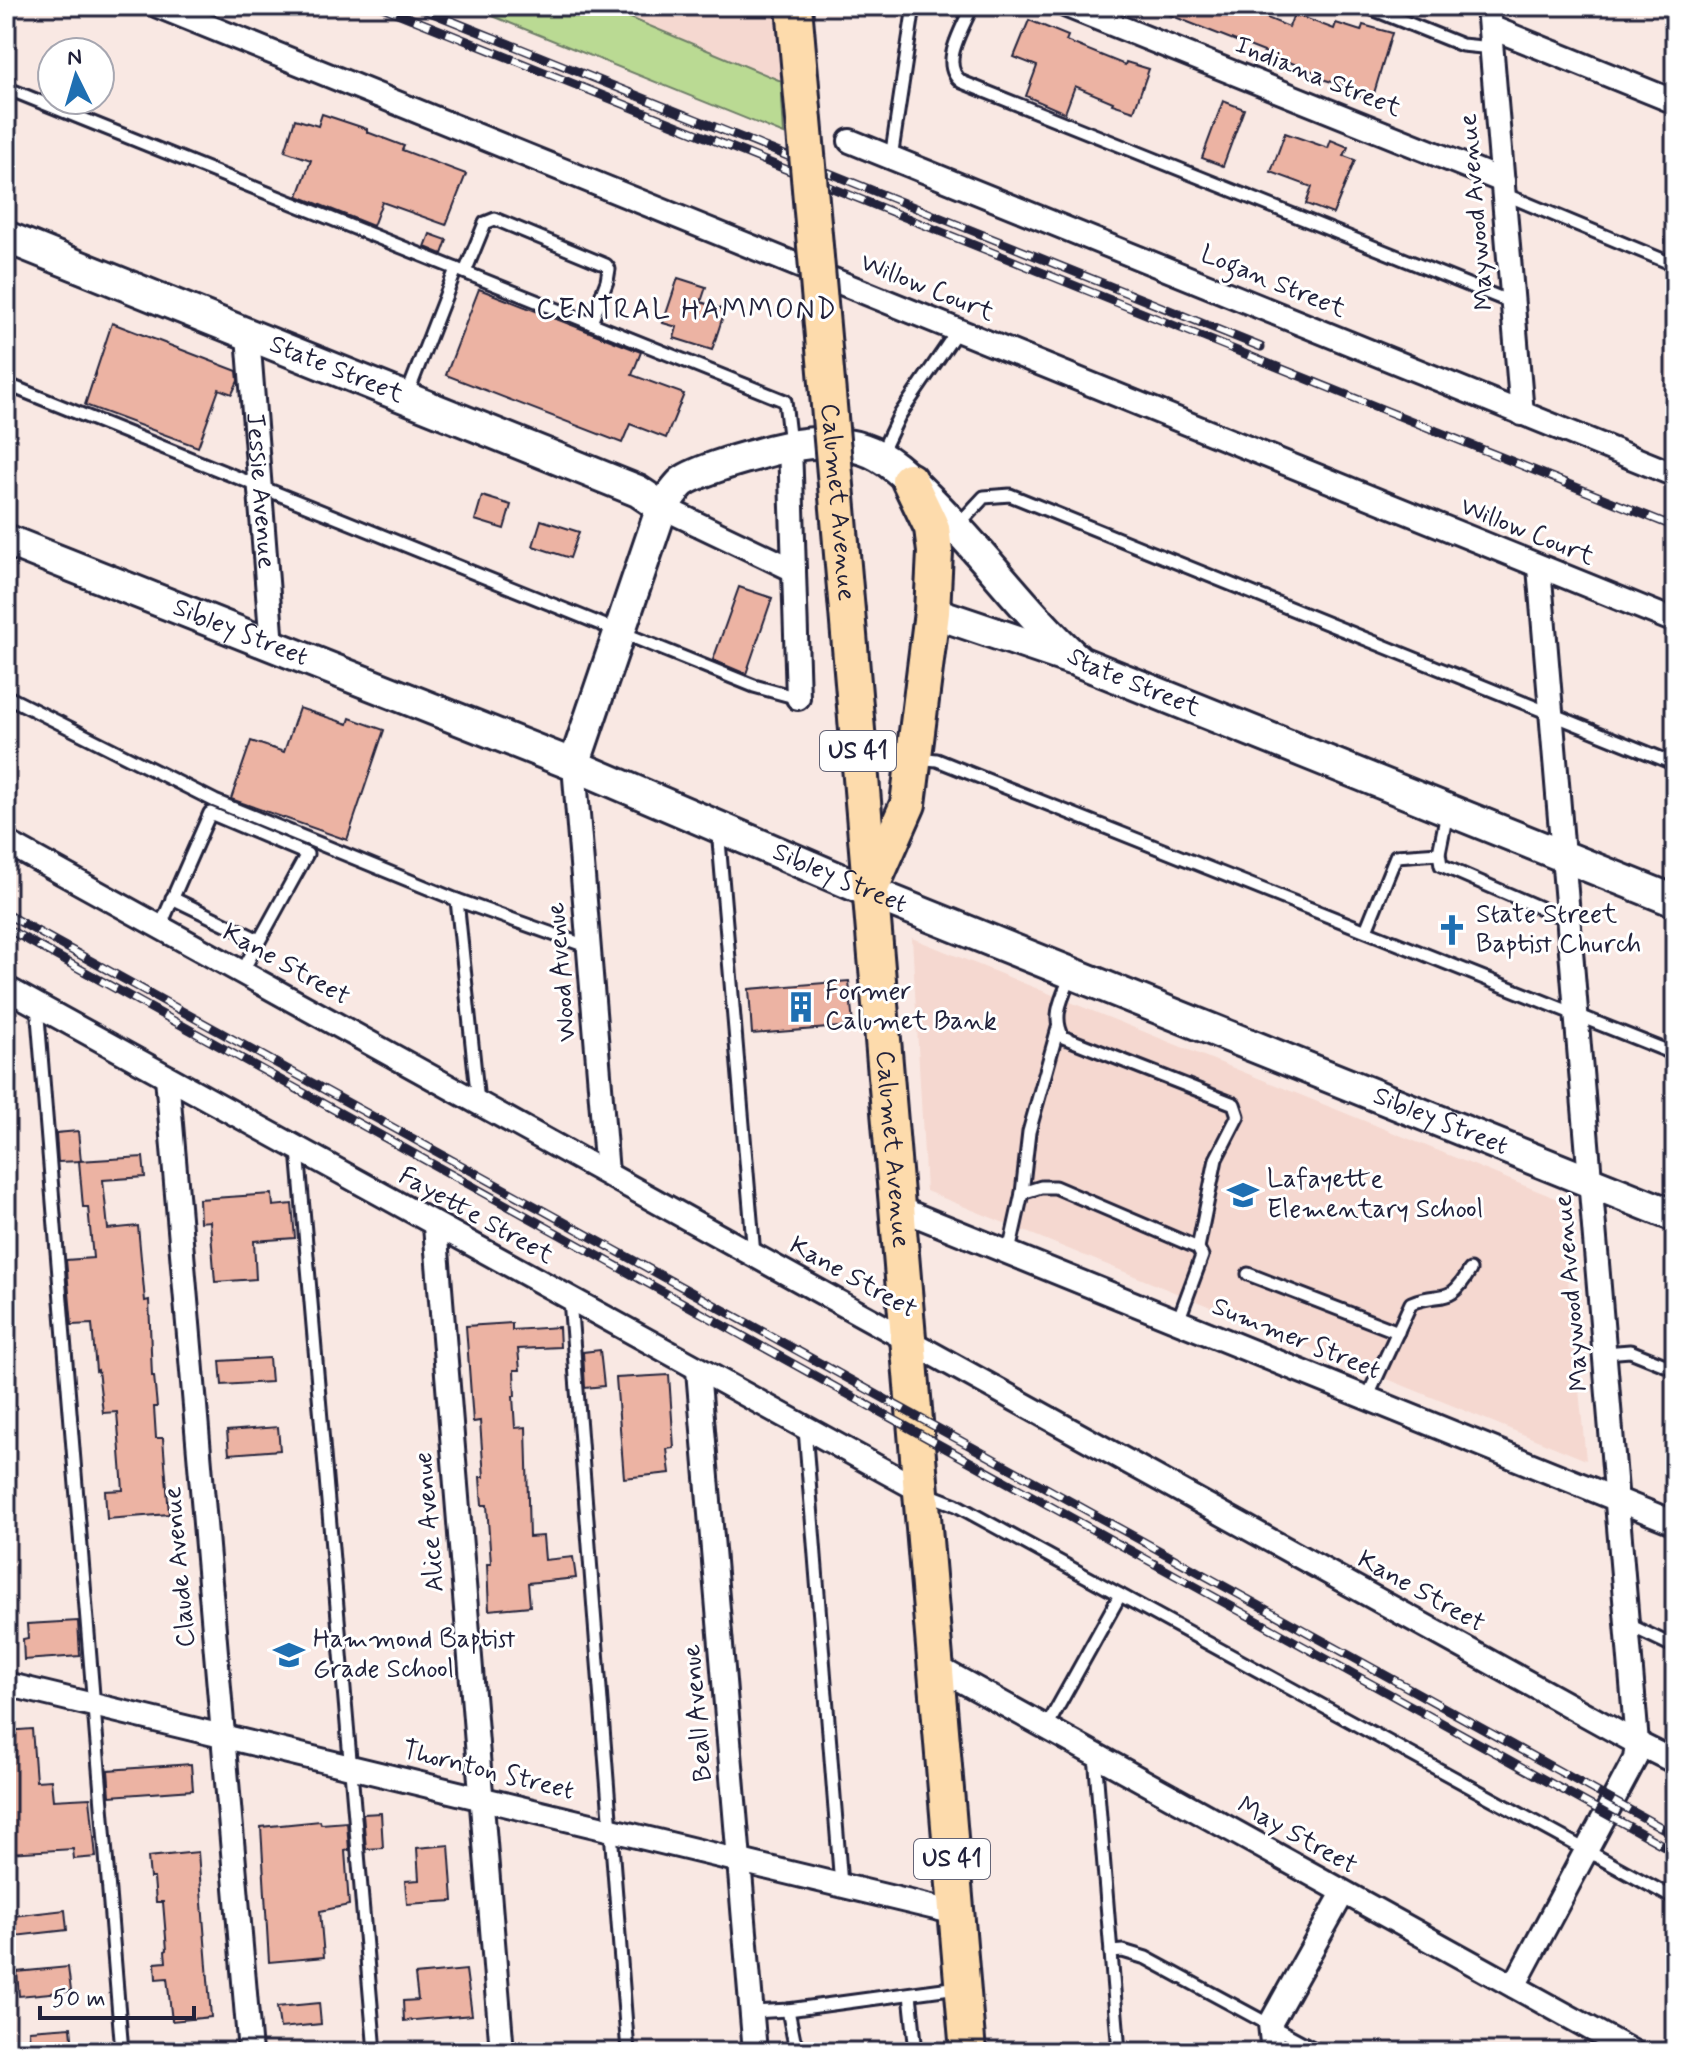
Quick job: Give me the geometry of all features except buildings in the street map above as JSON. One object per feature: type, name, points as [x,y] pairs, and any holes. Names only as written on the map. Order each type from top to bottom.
[{"type":"main road","name":"Calumet Avenue","points":[[794,6],[968,2052]]},
{"type":"main road","points":[[870,892],[908,804],[932,612],[935,552],[932,528],[909,480]]},
{"type":"street","name":"Willow Court","points":[[158,6],[1675,621]]},
{"type":"street","name":"Indiana Street","points":[[1067,6],[1503,188]]},
{"type":"street","name":"Maywood Avenue","points":[[1490,27],[1522,414]]},
{"type":"street","points":[[1490,27],[1675,102]]},
{"type":"street","name":"Logan Street","points":[[850,141],[1675,475]]},
{"type":"street","name":"State Street","points":[[6,237],[638,491],[662,507],[794,570]]},
{"type":"street","name":"Jessie Avenue","points":[[248,335],[272,646]]},
{"type":"street","name":"State Street","points":[[662,507],[682,481],[790,444],[817,442],[851,446],[880,457],[957,526],[1051,636],[1080,662],[1675,901]]},
{"type":"street","name":"Calumet Avenue","points":[[790,444],[798,698]]},
{"type":"street","points":[[574,765],[662,507]]},
{"type":"street","name":"Sibley Street","points":[[6,540],[574,765],[870,892],[1675,1216]]},
{"type":"street","name":"Maywood Avenue","points":[[1514,1986],[1635,1759],[1637,1743],[1539,567]]},
{"type":"street","points":[[932,612],[1080,662]]},
{"type":"street","name":"Wood Avenue","points":[[574,765],[607,1173]]},
{"type":"street","name":"Kane Street","points":[[6,842],[1675,1762]]},
{"type":"street","name":"Fayette Street","points":[[6,988],[921,1491]]},
{"type":"street","name":"Claude Avenue","points":[[167,1077],[250,2052]]},
{"type":"street","name":"Summer Street","points":[[896,1207],[1675,1523]]},
{"type":"street","name":"Alice Avenue","points":[[435,1226],[502,2052]]},
{"type":"street","name":"Beall Avenue","points":[[698,1370],[755,2052]]},
{"type":"street","name":"May Street","points":[[935,1666],[1633,2052]]},
{"type":"street","name":"Thornton Street","points":[[6,1684],[956,1913]]},
{"type":"street","points":[[1273,2052],[1270,2024],[1343,1893]]},
{"type":"lane","points":[[891,158],[914,6]]},
{"type":"lane","points":[[972,6],[951,62],[953,74],[962,82],[1513,303]]},
{"type":"lane","points":[[1365,6],[1462,45],[1490,27]]},
{"type":"lane","points":[[6,88],[785,401],[790,444]]},
{"type":"lane","points":[[1503,188],[1675,265]]},
{"type":"lane","points":[[406,398],[460,271],[485,223],[495,219],[606,265],[609,269],[607,281],[591,323]]},
{"type":"lane","points":[[880,457],[899,416],[957,331]]},
{"type":"lane","points":[[6,384],[754,686],[798,698]]},
{"type":"lane","points":[[957,526],[984,497],[991,494],[1010,495],[1675,764]]},
{"type":"lane","points":[[6,696],[215,801],[457,900],[589,947]]},
{"type":"lane","points":[[914,758],[937,760],[1675,1054]]},
{"type":"lane","points":[[160,927],[215,801]]},
{"type":"lane","points":[[1447,810],[1439,853],[1441,865],[1569,921]]},
{"type":"lane","points":[[210,813],[307,854]]},
{"type":"lane","points":[[718,827],[754,1255]]},
{"type":"lane","points":[[242,972],[314,841]]},
{"type":"lane","points":[[1366,930],[1396,856],[1439,853]]},
{"type":"lane","points":[[172,898],[259,940]]},
{"type":"lane","points":[[457,900],[478,1102]]},
{"type":"lane","points":[[1009,1252],[1022,1193],[1029,1132],[1058,1028],[1057,1012],[1072,973]]},
{"type":"lane","points":[[37,1005],[122,2052]]},
{"type":"lane","points":[[1058,1028],[1069,1041],[1234,1104],[1238,1116],[1216,1159],[1198,1248],[1202,1256],[1178,1321]]},
{"type":"lane","points":[[298,1150],[375,2052]]},
{"type":"lane","points":[[1022,1193],[1041,1187],[1055,1187],[1198,1248]]},
{"type":"lane","points":[[1367,1398],[1411,1303],[1446,1297],[1459,1289],[1470,1270]]},
{"type":"lane","points":[[1248,1274],[1398,1332]]},
{"type":"lane","points":[[570,1299],[628,2052]]},
{"type":"lane","points":[[1605,1353],[1630,1351],[1675,1369]]},
{"type":"lane","points":[[805,1428],[841,1885]]},
{"type":"lane","points":[[921,1491],[956,1505],[1675,1899]]},
{"type":"lane","points":[[1046,1728],[1120,1595]]},
{"type":"lane","points":[[1627,1624],[1675,1647]]},
{"type":"lane","points":[[1095,1755],[1119,2052]]},
{"type":"lane","points":[[1111,1952],[1123,1951],[1146,1958],[1320,2052]]},
{"type":"lane","points":[[752,2012],[788,2010],[963,1986]]},
{"type":"lane","points":[[910,1994],[916,2052]]},
{"type":"lane","points":[[788,2010],[794,2040],[803,2052]]},
{"type":"shaded area","points":[[602,6],[774,6],[781,81]]},
{"type":"shaded area","name":"Lafayette Elementary School","points":[[912,938],[1560,1200],[1586,1460],[926,1191]]},
{"type":"green space","points":[[468,6],[602,6],[781,81],[784,134]]},
{"type":"railway","points":[[380,6],[1675,527]]},
{"type":"railway","points":[[415,6],[1261,347]]},
{"type":"railway","points":[[6,914],[1675,1835]]},
{"type":"railway","points":[[6,928],[1675,1852]]},
{"type":"place","name":"State Street Baptist Church","points":[[1452,930]]},
{"type":"place","name":"Former Calumet Bank","points":[[801,1007]]},
{"type":"place","name":"Lafayette Elementary School","points":[[1243,1195]]},
{"type":"place","name":"Hammond Baptist Grade School","points":[[289,1655]]},
{"type":"district","name":"CENTRAL HAMMOND","points":[[687,310]]}]
